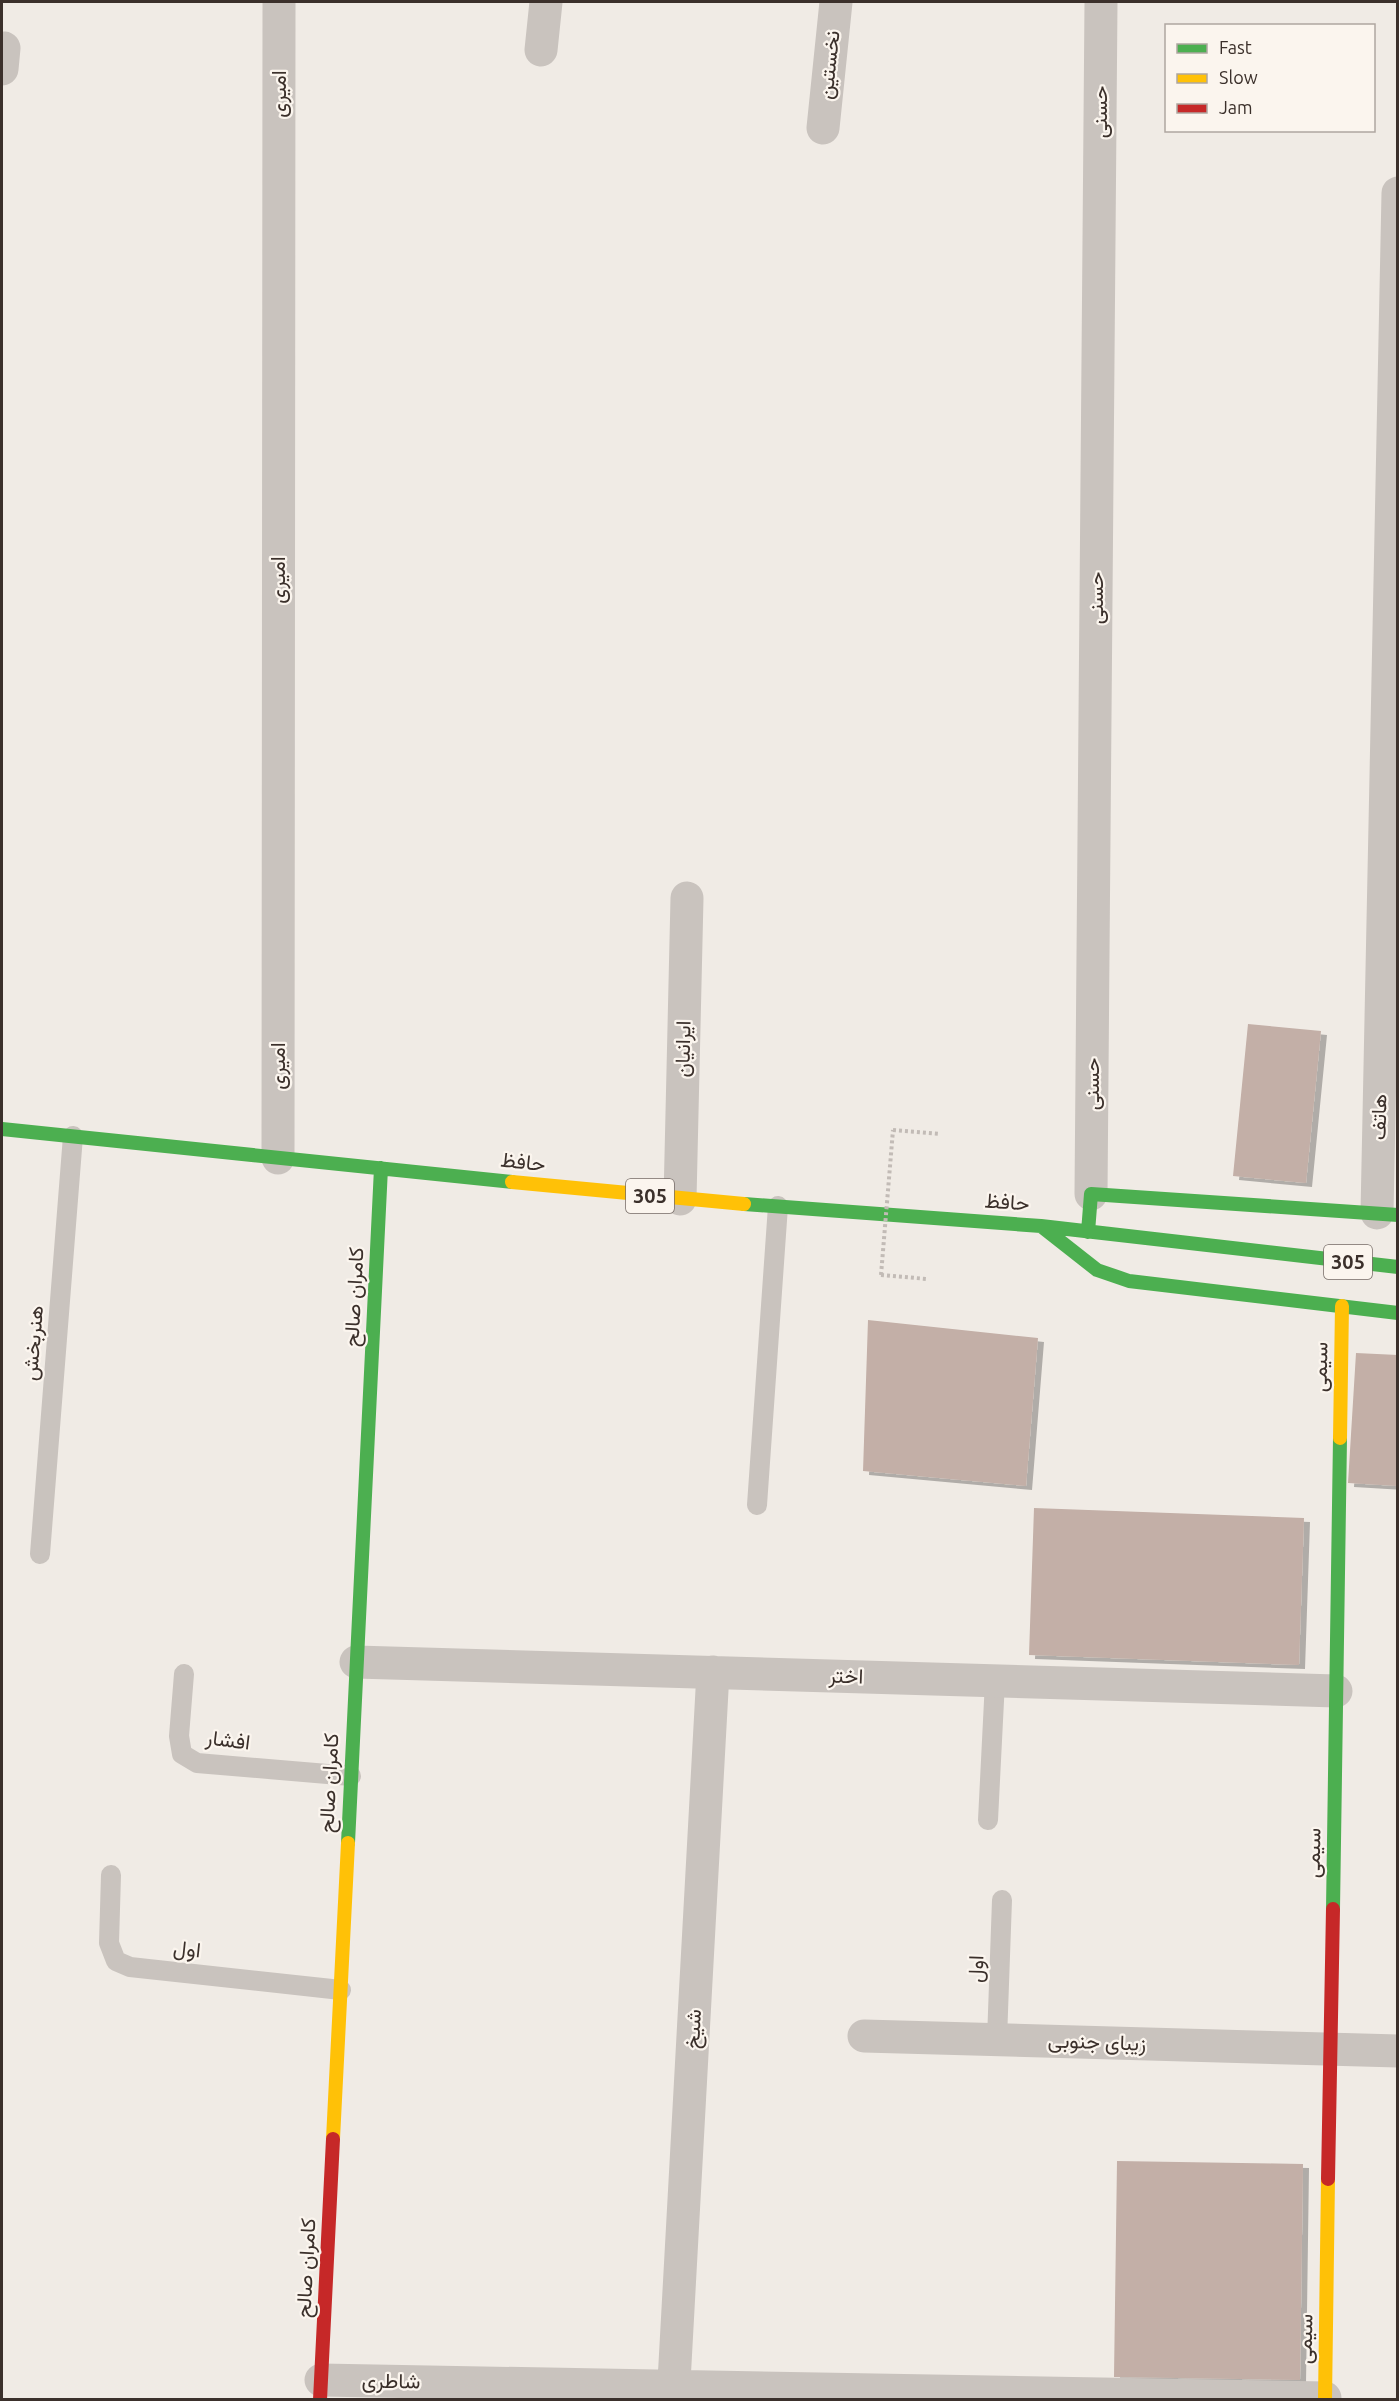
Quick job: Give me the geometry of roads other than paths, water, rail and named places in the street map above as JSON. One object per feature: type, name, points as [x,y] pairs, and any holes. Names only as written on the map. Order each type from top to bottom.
[{"type":"street","name":"امیری","points":[[278,1158],[279,2]]},
{"type":"street","points":[[541,50],[546,2]]},
{"type":"street","name":"نخستین","points":[[823,128],[836,2]]},
{"type":"street","name":"حسنی","points":[[1091,1194],[1101,2]]},
{"type":"street","name":"هاتف","points":[[1388,1214],[1398,193]]},
{"type":"street","name":"ایرانیان","points":[[680,1199],[687,898]]},
{"type":"street","name":"حافظ","points":[[2,1129],[680,1199],[1041,1226],[1398,1267]]},
{"type":"street","name":"کامران صالح","points":[[321,2390],[381,1168]]},
{"type":"street","points":[[1088,1232],[1091,1194],[1388,1214]]},
{"type":"street","name":"حافظ","points":[[1041,1226],[1097,1270],[1129,1281],[1398,1313]]},
{"type":"street","name":"سیمی","points":[[1325,2399],[1342,1306]]},
{"type":"street","name":"اختر","points":[[356,1662],[1336,1691]]},
{"type":"street","name":"شیخ","points":[[673,2393],[713,1672]]},
{"type":"street","name":"زیبای جنوبی","points":[[864,2036],[1398,2051]]},
{"type":"street","name":"شاطری","points":[[321,2390],[1325,2399]]},
{"type":"lane","name":"هنربخش","points":[[40,1554],[73,1136]]},
{"type":"lane","points":[[757,1505],[778,1206]]},
{"type":"lane","name":"افشار","points":[[184,1674],[179,1736],[182,1754],[196,1763],[351,1776]]},
{"type":"lane","points":[[988,1820],[996,1681]]},
{"type":"lane","name":"اول","points":[[111,1875],[109,1943],[116,1961],[130,1967],[341,1990]]},
{"type":"lane","name":"اول","points":[[997,2040],[1002,1900]]}]
